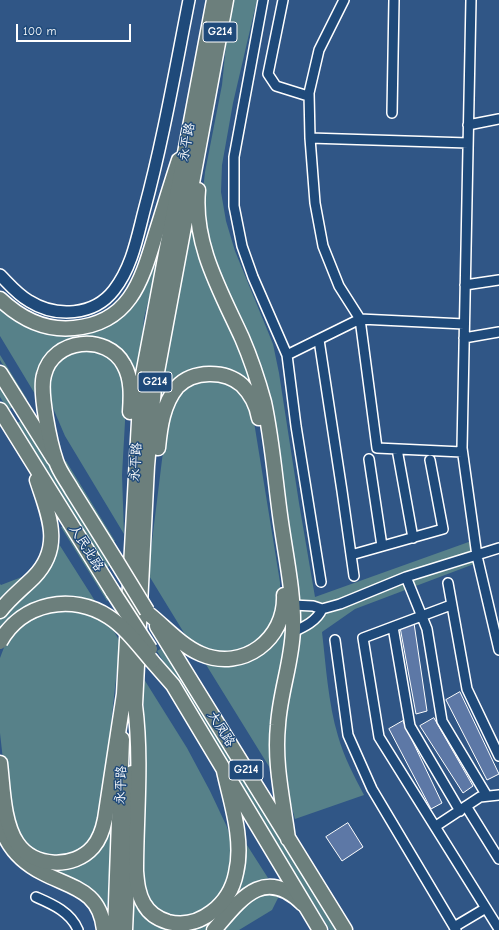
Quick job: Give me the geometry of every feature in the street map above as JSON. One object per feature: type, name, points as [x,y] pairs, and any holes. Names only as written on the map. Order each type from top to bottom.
[{"type":"main road","name":"永平路","points":[[125,930],[143,533],[154,388],[208,63],[214,0]]},
{"type":"main road","name":"永平路","points":[[115,930],[132,522],[141,386],[192,115],[226,0]]},
{"type":"main road","points":[[208,63],[217,80],[198,189],[197,204],[199,227],[211,272],[248,352],[262,395],[292,605],[293,632],[289,664],[279,712],[277,741],[279,783],[288,839]]},
{"type":"main road","points":[[0,299],[29,320],[44,325],[64,328],[84,327],[97,324],[114,315],[123,307],[137,288],[146,267],[192,115]]},
{"type":"main road","points":[[56,462],[44,404],[42,383],[45,369],[52,357],[63,349],[88,343],[107,348],[118,355],[128,374],[130,382],[131,404],[128,491],[132,522]]},
{"type":"main road","name":"人民北路","points":[[0,373],[149,613]]},
{"type":"main road","points":[[143,533],[150,512],[161,425],[166,407],[172,394],[183,382],[200,375],[221,375],[235,380],[250,395],[256,408],[259,420],[284,592],[284,604],[280,621],[273,635],[261,647],[243,656],[222,659],[205,656],[191,649],[149,613]]},
{"type":"main road","points":[[2,419],[23,410]]},
{"type":"main road","name":"人民北路","points":[[2,419],[27,453],[151,655]]},
{"type":"main road","points":[[0,611],[41,569],[49,555],[52,543],[51,525],[27,453]]},
{"type":"main road","points":[[0,642],[13,625],[32,611],[54,604],[75,604],[93,609],[112,619],[151,655]]},
{"type":"main road","name":"大凤路","points":[[149,613],[345,930]]},
{"type":"main road","name":"大凤路","points":[[151,655],[173,685],[320,930]]},
{"type":"main road","points":[[0,763],[7,817],[13,837],[22,850],[33,858],[46,862],[64,862],[81,856],[94,846],[99,838],[104,824],[124,694]]},
{"type":"main road","points":[[135,705],[138,733],[139,770],[136,853],[138,888],[140,896],[152,914],[163,920],[181,924],[203,919],[211,914],[221,904],[233,884],[238,865],[238,842],[235,819],[224,771]]},
{"type":"main road","points":[[0,822],[7,841],[12,849],[23,860],[44,873],[79,889],[92,899],[100,912],[104,930]]},
{"type":"main road","points":[[214,930],[245,896],[261,888],[272,887],[283,890],[295,896],[305,905]]},
{"type":"street","points":[[0,275],[29,302],[57,312],[76,311],[91,308],[104,300],[117,286],[132,258],[150,189],[164,129],[189,0]]},
{"type":"street","points":[[263,0],[234,157],[234,206],[242,246],[253,277],[287,355],[296,426],[321,582]]},
{"type":"street","points":[[283,0],[268,74],[276,86],[308,96]]},
{"type":"street","points":[[344,0],[319,50],[308,96],[315,203],[323,246],[339,286],[360,319],[377,448],[462,452]]},
{"type":"street","points":[[392,112],[394,0]]},
{"type":"street","points":[[471,0],[462,452],[477,556],[499,650]]},
{"type":"street","points":[[468,125],[499,119]]},
{"type":"street","points":[[310,138],[468,143]]},
{"type":"street","points":[[465,285],[499,280]]},
{"type":"street","points":[[287,355],[360,319],[464,324]]},
{"type":"street","points":[[464,338],[499,332]]},
{"type":"street","points":[[318,340],[354,576]]},
{"type":"street","points":[[397,449],[413,538]]},
{"type":"street","points":[[369,459],[382,546]]},
{"type":"street","points":[[351,555],[443,529],[430,460]]},
{"type":"street","points":[[292,605],[313,606],[322,609],[340,604],[406,577],[499,548]]},
{"type":"street","points":[[406,577],[427,629],[442,721],[487,796]]},
{"type":"street","points":[[448,583],[467,689],[499,756]]},
{"type":"street","points":[[451,605],[363,638],[379,737],[499,929]]},
{"type":"street","points":[[293,632],[315,619],[320,614],[322,609]]},
{"type":"street","points":[[393,627],[410,726],[463,808],[499,859]]},
{"type":"street","points":[[335,640],[348,735],[372,789],[455,928],[486,908]]},
{"type":"street","points":[[436,826],[480,797],[499,795]]},
{"type":"street","points":[[36,897],[54,905],[66,913],[73,920],[78,930]]},
{"type":"green space","points":[[232,0],[257,0],[233,103],[222,165],[221,192],[226,221],[235,251],[273,344],[315,597],[477,539],[482,561],[355,609],[322,632],[332,710],[340,744],[364,795],[295,819],[285,782],[281,735],[300,635],[300,615],[265,379],[229,296],[206,236],[203,190],[205,172],[222,85],[229,14]]},
{"type":"green space","points":[[191,204],[205,274],[234,335],[255,385],[252,387],[209,368],[158,409]]},
{"type":"green space","points":[[168,209],[156,271],[144,318],[138,386],[130,366],[79,338],[61,343],[38,375],[35,394],[0,336],[0,307],[68,335],[81,335],[93,332],[118,320],[131,308],[142,294],[150,278],[156,262]]},
{"type":"green space","points":[[86,349],[99,352],[112,358],[123,375],[126,404],[122,475],[124,534],[65,436],[50,401],[48,382],[56,364],[62,357],[74,351]]},
{"type":"green space","points":[[0,355],[27,399],[25,401],[0,360]]},
{"type":"green space","points":[[204,380],[224,383],[237,390],[246,403],[254,422],[280,582],[280,605],[268,635],[240,652],[215,652],[189,641],[148,574],[167,419],[172,403],[183,389]]},
{"type":"green space","points":[[0,384],[14,406],[8,410],[0,397]]},
{"type":"green space","points":[[22,420],[111,565],[106,568],[17,423]]},
{"type":"green space","points":[[66,461],[115,541],[113,542],[64,462]]},
{"type":"green space","points":[[64,526],[109,599],[107,601],[61,527]]},
{"type":"green space","points":[[57,541],[97,604],[79,599],[0,632],[0,619]]},
{"type":"green space","points":[[27,575],[0,602],[0,584],[1,585]]},
{"type":"green space","points":[[76,608],[108,623],[120,642],[102,806],[94,835],[84,847],[74,854],[57,858],[35,853],[16,832],[3,760],[0,733],[0,658],[8,637],[37,613]]},
{"type":"green space","points":[[285,624],[288,626],[282,671],[275,692],[271,721],[270,738],[273,773],[205,663],[219,664]]},
{"type":"green space","points":[[162,648],[337,930],[330,930],[157,651]]},
{"type":"green space","points":[[142,676],[187,748],[210,791],[227,827],[232,842],[231,868],[223,892],[202,913],[175,918],[160,912],[148,899],[140,867],[146,759]]},
{"type":"green space","points":[[113,815],[106,908],[96,894],[84,884],[69,876],[52,871],[56,869],[69,868]]},
{"type":"green space","points":[[245,842],[268,878],[245,888],[232,902],[242,877],[245,861]]},
{"type":"green space","points":[[257,893],[280,894],[272,910],[239,930],[219,930]]},
{"type":"green space","points":[[133,896],[183,930],[131,930]]},
{"type":"green space","points":[[212,923],[208,930],[183,930],[198,928]]},
{"type":"building","points":[[414,623],[427,711],[416,714],[400,627]]},
{"type":"building","points":[[460,692],[499,774],[487,780],[446,700]]},
{"type":"building","points":[[434,718],[473,786],[463,793],[420,726]]},
{"type":"building","points":[[403,721],[442,803],[431,809],[389,729]]},
{"type":"building","points":[[348,823],[363,847],[342,861],[326,837]]}]
